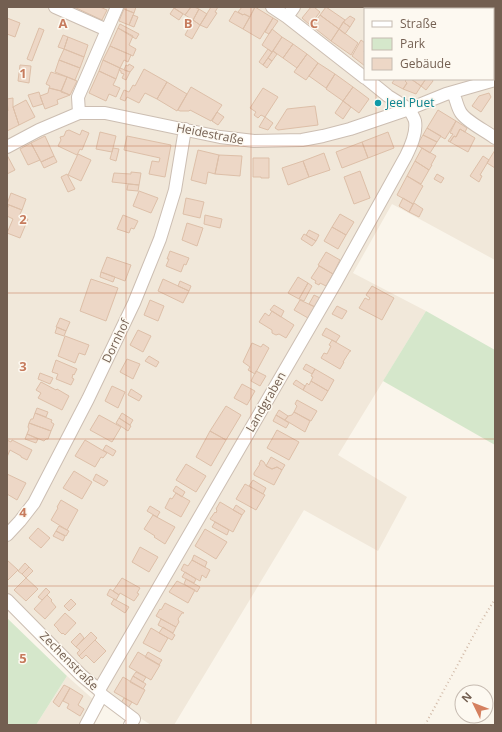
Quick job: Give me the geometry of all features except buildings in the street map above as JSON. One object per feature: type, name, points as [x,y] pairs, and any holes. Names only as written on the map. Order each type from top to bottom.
[{"type":"street","points":[[55,7],[107,30]]},
{"type":"street","points":[[79,113],[78,97],[118,7]]},
{"type":"street","points":[[272,7],[291,12],[364,76]]},
{"type":"street","points":[[368,80],[388,96],[409,109]]},
{"type":"street","name":"Heidestraße","points":[[7,147],[39,130],[79,113],[105,113],[220,137],[254,142],[302,140],[350,129],[454,92],[495,80]]},
{"type":"street","points":[[454,92],[461,114],[495,138]]},
{"type":"street","name":"Landgraben","points":[[86,725],[101,693],[336,282],[406,156],[412,143],[415,120],[409,109]]},
{"type":"street","name":"Dornhof","points":[[7,535],[34,503],[88,399],[134,303],[160,240],[175,190],[185,129]]},
{"type":"street","name":"Zechenstraße","points":[[7,600],[81,675],[132,722]]},
{"type":"path","points":[[425,725],[495,599]]},
{"type":"shaded area","points":[[7,7],[495,7],[495,260],[392,204],[353,273],[426,311],[338,455],[407,497],[378,551],[304,510],[174,725],[151,725],[112,700],[7,594]]},
{"type":"shaded area","points":[[67,676],[95,701],[82,725],[36,725]]},
{"type":"green space","points":[[426,311],[495,350],[495,445],[383,381]]},
{"type":"green space","points":[[7,618],[67,676],[36,725],[7,725]]},
{"type":"place","name":"Jeel Puet","points":[[378,103]]}]
